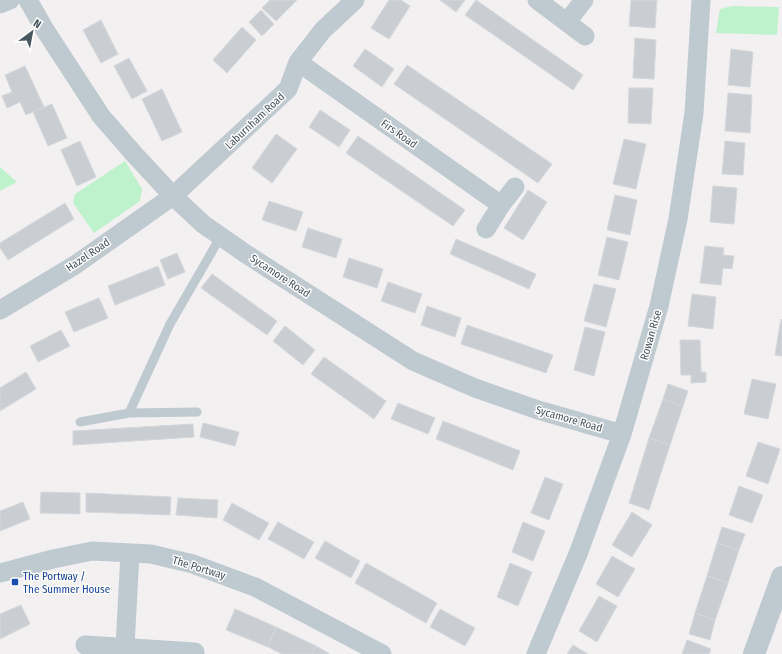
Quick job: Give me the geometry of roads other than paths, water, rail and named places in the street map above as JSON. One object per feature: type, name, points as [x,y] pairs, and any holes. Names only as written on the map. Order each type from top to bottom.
[{"type":"street","points":[[0,4],[10,0]]},
{"type":"street","name":"Sycamore Road","points":[[28,0],[45,30],[101,116],[173,196],[203,224],[246,254],[413,361],[475,388],[531,408],[622,434]]},
{"type":"street","name":"Laburnham Road","points":[[173,196],[288,89],[298,62],[323,30],[355,0]]},
{"type":"street","points":[[537,0],[585,36]]},
{"type":"street","points":[[567,22],[584,0]]},
{"type":"street","name":"Rowan Rise","points":[[536,654],[578,554],[622,434],[659,306],[678,219],[694,112],[701,0]]},
{"type":"street","name":"Firs Road","points":[[298,62],[501,205]]},
{"type":"street","points":[[486,229],[501,205],[515,187]]},
{"type":"street","name":"Hazel Road","points":[[0,310],[75,265],[173,196]]},
{"type":"street","name":"The Portway","points":[[0,573],[53,559],[92,551],[151,554],[193,564],[255,587],[382,654]]},
{"type":"street","points":[[125,648],[130,553]]},
{"type":"street","points":[[754,654],[782,577]]},
{"type":"street","points":[[85,645],[195,652]]},
{"type":"lane","points":[[129,413],[170,324],[221,236]]},
{"type":"lane","points":[[80,422],[129,413],[197,412]]},
{"type":"place","name":"The Portway / The Summer House","points":[[15,582]]}]
